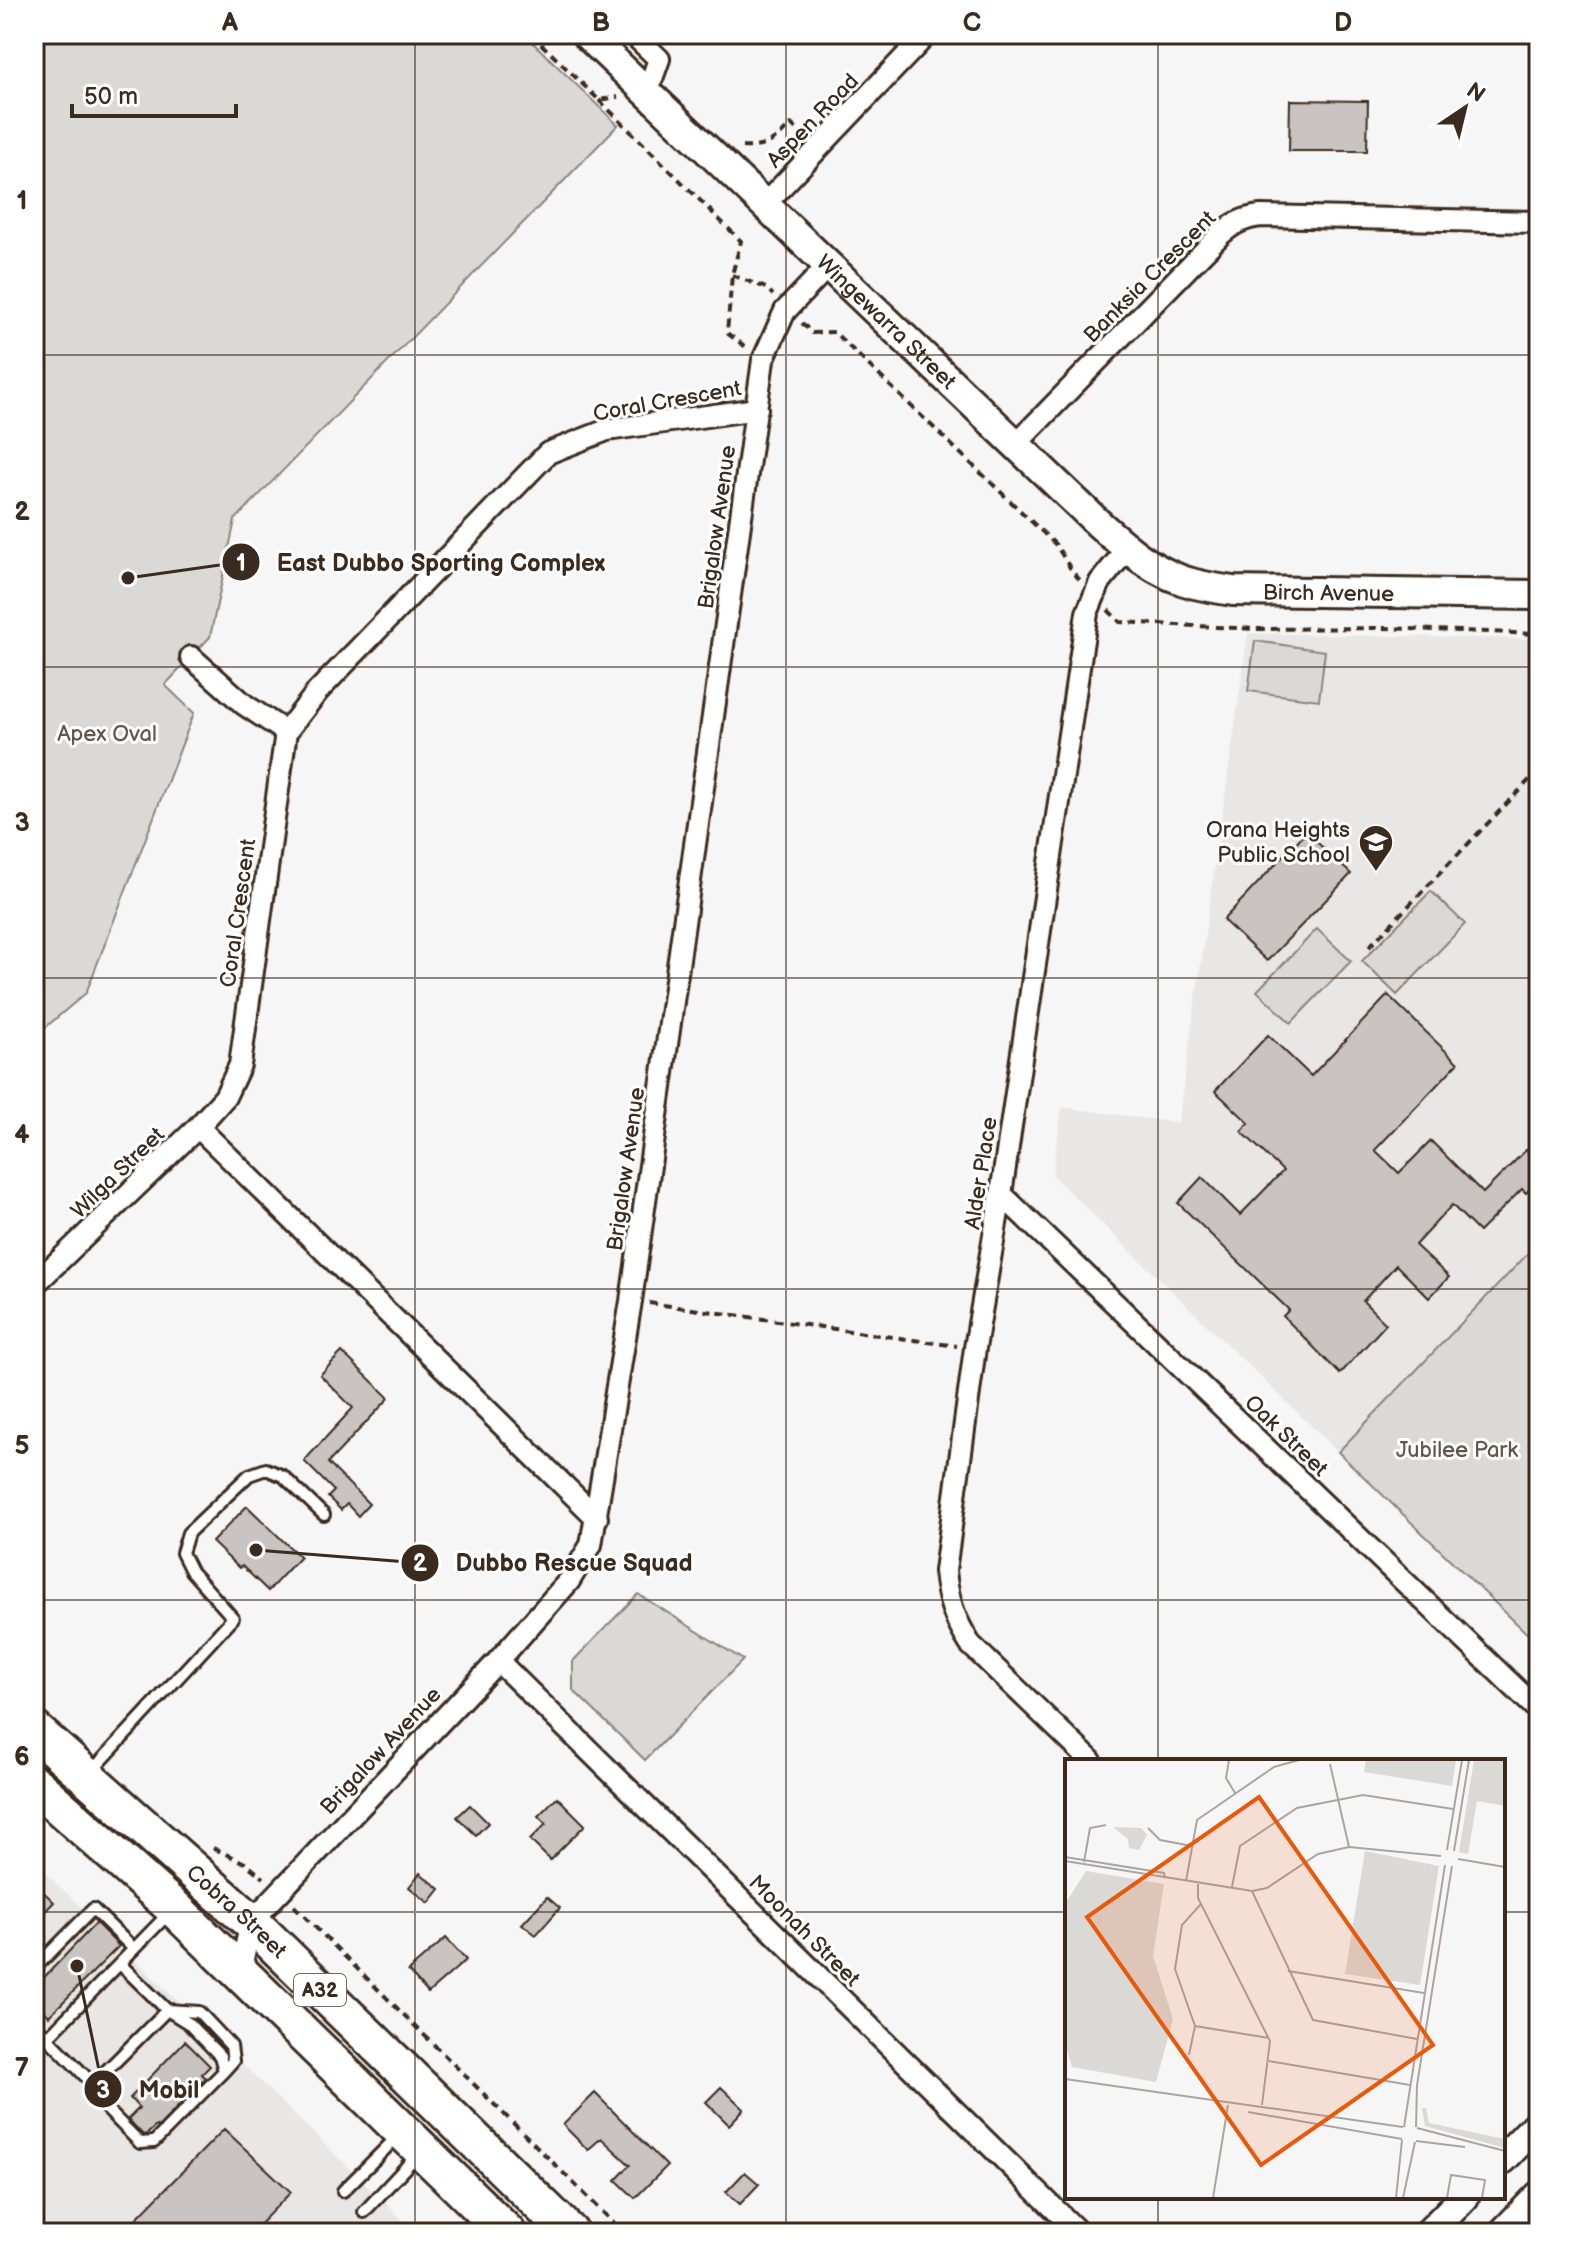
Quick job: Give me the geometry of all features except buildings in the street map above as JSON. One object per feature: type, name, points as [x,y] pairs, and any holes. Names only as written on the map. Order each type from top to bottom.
[{"type":"highway","name":"Cobra Street","points":[[34,1730],[49,1775],[174,1908],[507,2233]]},
{"type":"highway","name":"Cobra Street","points":[[49,1775],[251,1922],[570,2233]]},
{"type":"street","name":"Wingewarra Street","points":[[586,34],[1127,549]]},
{"type":"street","points":[[633,34],[659,59],[647,93]]},
{"type":"street","name":"Aspen Road","points":[[765,204],[927,34]]},
{"type":"street","name":"Banksia Crescent","points":[[1017,443],[1221,234],[1248,217],[1539,222]]},
{"type":"street","name":"Brigalow Avenue","points":[[251,1922],[498,1661],[569,1581],[591,1545],[631,1301],[763,360],[785,311],[829,265]]},
{"type":"street","name":"Coral Crescent","points":[[198,1127],[225,1097],[240,1065],[286,732],[318,691],[548,453],[607,430],[757,409]]},
{"type":"street","name":"Birch Avenue","points":[[1127,549],[1158,570],[1192,584],[1233,591],[1539,595]]},
{"type":"street","name":"Alder Place","points":[[1089,1759],[970,1644],[956,1621],[948,1598],[945,1571],[975,1348],[1001,1194],[1087,613],[1100,582],[1127,549]]},
{"type":"street","points":[[191,657],[245,705],[286,732]]},
{"type":"street","points":[[198,1127],[597,1518]]},
{"type":"street","name":"Wilga Street","points":[[34,1285],[198,1127]]},
{"type":"street","name":"Oak Street","points":[[1001,1194],[1539,1711]]},
{"type":"street","name":"Moonah Street","points":[[498,1661],[1079,2233]]},
{"type":"street","points":[[240,1972],[251,1922]]},
{"type":"street","points":[[1505,2157],[1539,2122]]},
{"type":"street","points":[[1503,2233],[1539,2196]]},
{"type":"street","points":[[1429,2233],[1462,2199]]},
{"type":"lane","points":[[49,1775],[233,1618],[191,1571],[182,1553],[188,1533],[249,1475],[266,1469],[283,1476],[324,1515]]},
{"type":"lane","points":[[47,2038],[174,1908]]},
{"type":"lane","points":[[34,1969],[93,1909],[134,1949]]},
{"type":"lane","points":[[34,2024],[93,2084],[96,2098],[140,2143],[154,2142],[224,2071],[220,2056],[188,2023],[167,2010],[120,1964]]},
{"type":"lane","points":[[93,2084],[167,2010]]},
{"type":"lane","points":[[343,2191],[412,2141]]},
{"type":"lane","points":[[364,2212],[412,2141]]},
{"type":"path","points":[[531,34],[741,241],[732,275],[727,333],[763,360]]},
{"type":"path","points":[[599,100],[647,93]]},
{"type":"path","points":[[731,144],[746,148],[760,146],[776,140],[791,124],[817,149]]},
{"type":"path","points":[[1369,947],[1539,770]]},
{"type":"path","points":[[631,1301],[975,1348]]},
{"type":"path","points":[[209,1846],[245,1863],[280,1891],[624,2233]]},
{"type":"shaded area","name":"Orana Heights Public School","points":[[1248,633],[1539,639],[1539,1242],[1338,1452],[1052,1175],[1062,1107],[1178,1123]]},
{"type":"shaded area","points":[[45,1872],[416,2233],[34,2233],[34,1884]]},
{"type":"green space","name":"Apex Oval","points":[[34,34],[524,34],[618,125],[235,520],[210,637],[165,685],[194,713],[86,993],[34,1037]]},
{"type":"green space","points":[[1255,641],[1325,651],[1319,700],[1248,691]]},
{"type":"green space","points":[[1431,891],[1465,924],[1397,995],[1362,961]]},
{"type":"green space","points":[[1317,929],[1351,961],[1291,1023],[1257,991]]},
{"type":"green space","name":"Jubilee Park","points":[[1539,1242],[1539,1645],[1338,1452]]},
{"type":"green space","points":[[638,1594],[743,1660],[645,1760],[573,1690],[573,1661]]},
{"type":"place","name":"East Dubbo Sporting Complex","points":[[128,578]]},
{"type":"place","name":"Orana Heights Public School","points":[[1376,873]]},
{"type":"place","name":"Dubbo Rescue Squad","points":[[256,1550]]},
{"type":"place","name":"Mobil","points":[[77,1966]]}]
